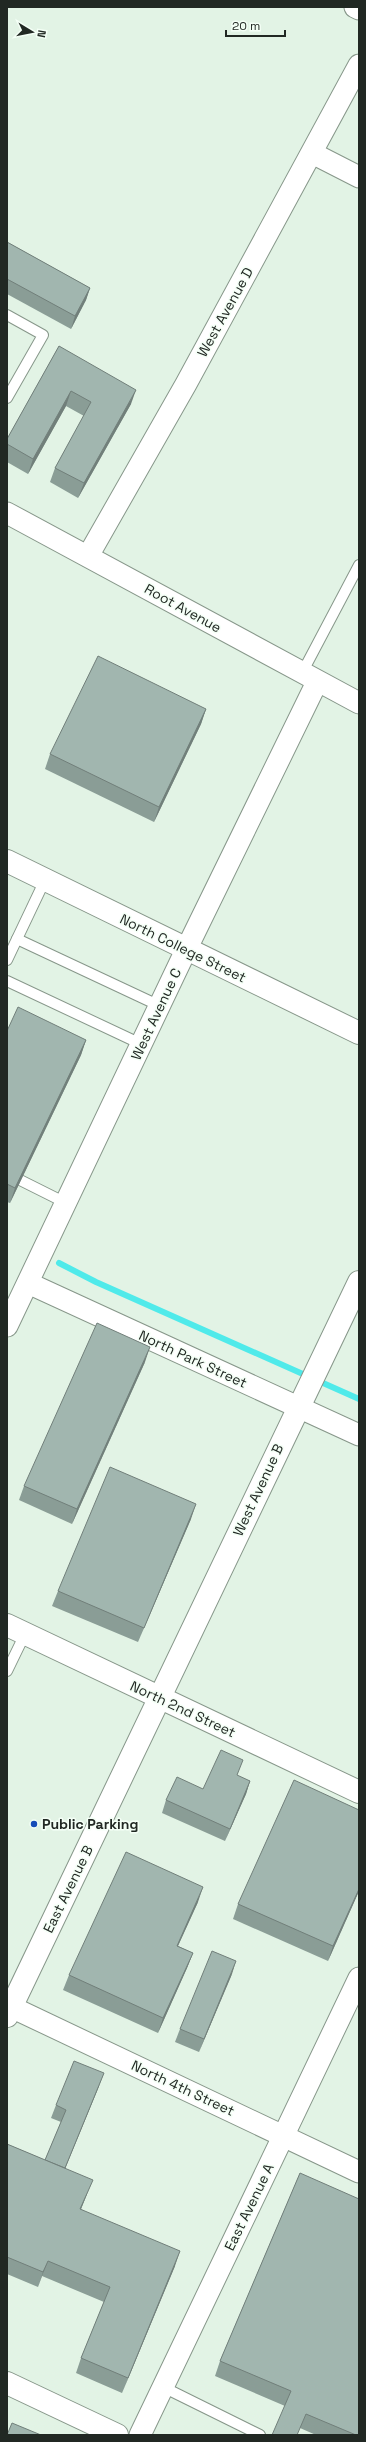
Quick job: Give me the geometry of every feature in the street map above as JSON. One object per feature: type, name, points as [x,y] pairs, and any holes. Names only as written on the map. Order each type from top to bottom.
[{"type":"street","name":"West Avenue D","points":[[88,556],[186,384],[359,65]]},
{"type":"street","points":[[312,153],[359,177]]},
{"type":"street","name":"Root Avenue","points":[[7,513],[310,678],[359,703]]},
{"type":"street","name":"West Avenue C","points":[[7,1326],[160,1006],[310,678]]},
{"type":"street","name":"North College Street","points":[[7,861],[186,950],[359,1033]]},
{"type":"street","name":"West Avenue B","points":[[160,1698],[301,1400],[359,1282]]},
{"type":"street","name":"North Park Street","points":[[28,1283],[301,1400],[359,1435]]},
{"type":"street","name":"North 2nd Street","points":[[16,1630],[359,1792]]},
{"type":"street","name":"East Avenue B","points":[[8,2009],[160,1698]]},
{"type":"street","name":"East Avenue A","points":[[140,2435],[359,1978]]},
{"type":"street","name":"North 4th Street","points":[[8,2009],[284,2135],[359,2172]]},
{"type":"street","points":[[7,2383],[117,2435]]},
{"type":"lane","points":[[7,315],[43,335],[7,398]]},
{"type":"lane","points":[[310,678],[359,565]]},
{"type":"lane","points":[[7,960],[45,880]]},
{"type":"lane","points":[[17,939],[160,1006]]},
{"type":"lane","points":[[7,981],[141,1044]]},
{"type":"lane","points":[[20,1180],[66,1203]]},
{"type":"lane","points":[[7,1671],[16,1630]]},
{"type":"lane","points":[[163,2387],[260,2435]]},
{"type":"building","points":[[7,242],[90,288],[75,316],[7,279]]},
{"type":"building","points":[[59,346],[136,390],[84,483],[55,468],[91,402],[71,391],[33,459],[7,444],[7,439]]},
{"type":"building","points":[[98,656],[206,709],[159,807],[50,754]]},
{"type":"building","points":[[18,1007],[86,1040],[15,1188],[7,1184],[7,1031]]},
{"type":"building","points":[[97,1323],[150,1347],[77,1509],[24,1486]]},
{"type":"building","points":[[110,1467],[196,1504],[144,1628],[58,1591]]},
{"type":"building","points":[[221,1750],[243,1760],[237,1775],[250,1781],[230,1829],[166,1800],[177,1777],[203,1789]]},
{"type":"building","points":[[294,1780],[359,1810],[359,1889],[333,1946],[238,1904]]},
{"type":"building","points":[[126,1852],[203,1887],[177,1946],[193,1953],[163,2018],[69,1975]]},
{"type":"building","points":[[212,1951],[236,1961],[204,2039],[180,2029]]},
{"type":"building","points":[[74,2061],[104,2073],[65,2168],[45,2160],[66,2110],[56,2105]]},
{"type":"building","points":[[7,2144],[93,2180],[80,2209],[180,2251],[128,2378],[81,2358],[110,2287],[48,2261],[43,2272],[7,2257]]},
{"type":"building","points":[[300,2173],[359,2199],[359,2435],[306,2414],[297,2435],[272,2435],[291,2391],[220,2361]]},
{"type":"building","points":[[12,2423],[41,2435],[7,2435]]},
{"type":"waterway","points":[[59,1263],[96,1282],[359,1399]]},
{"type":"place","name":"Public Parking","points":[[34,1824]]}]
